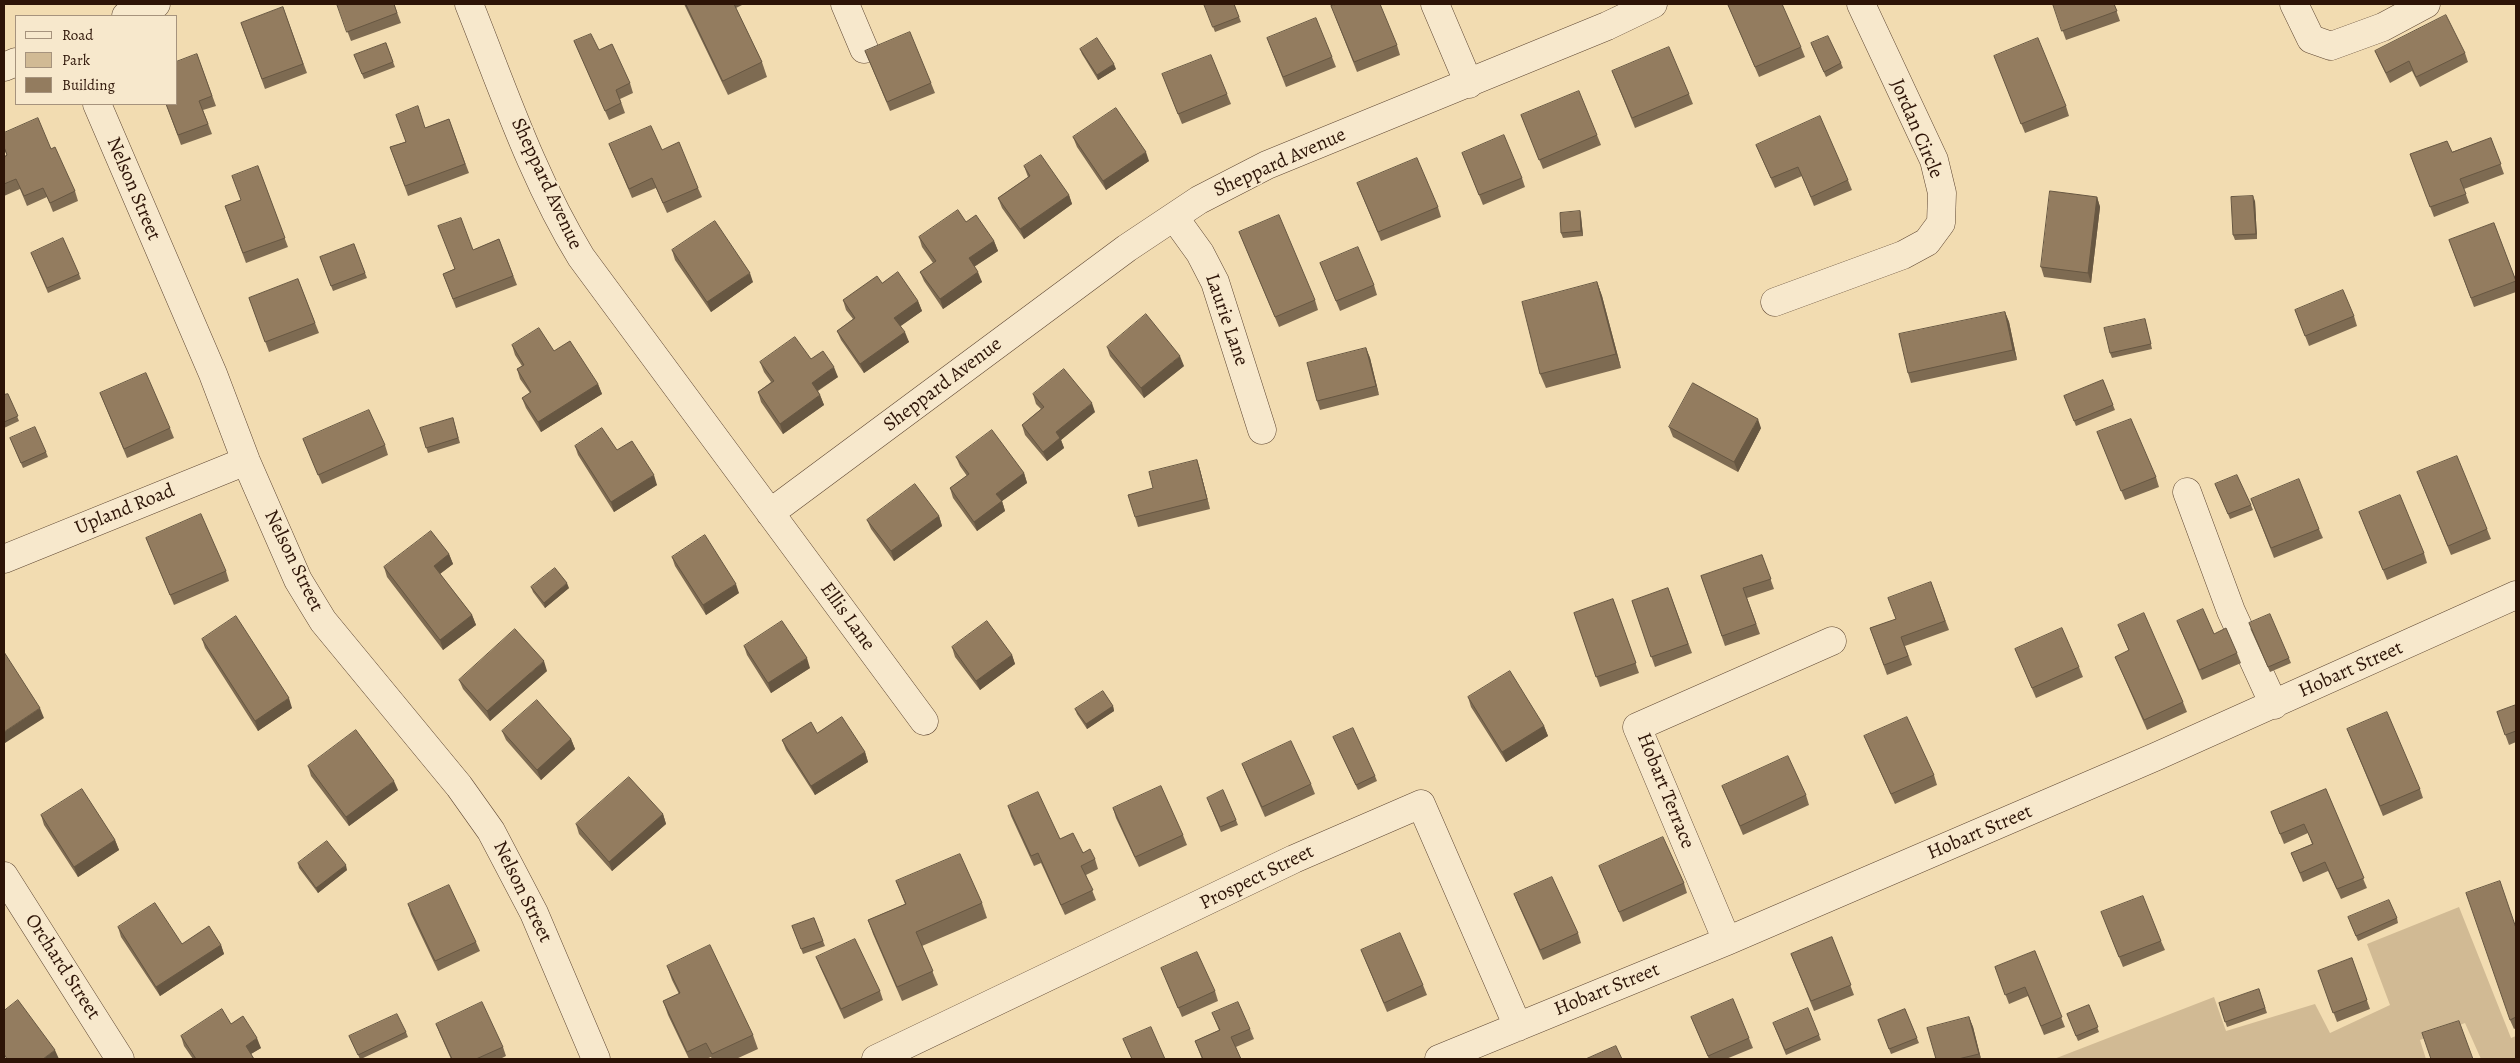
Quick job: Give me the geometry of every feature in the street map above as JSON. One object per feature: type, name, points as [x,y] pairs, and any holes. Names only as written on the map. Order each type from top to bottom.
[{"type":"street","points":[[128,15],[156,4]]},
{"type":"street","name":"Sheppard Avenue","points":[[469,4],[523,139],[567,234],[596,280],[770,513],[1127,248],[1223,186],[1267,165],[1469,84],[1607,26],[1654,4]]},
{"type":"street","points":[[845,4],[864,49]]},
{"type":"street","points":[[1435,4],[1469,84]]},
{"type":"street","name":"Jordan Circle","points":[[1775,302],[1917,248],[1935,233],[1941,223],[1942,193],[1934,160],[1860,4]]},
{"type":"street","points":[[2294,4],[2311,39],[2330,46],[2383,27],[2426,4]]},
{"type":"street","name":"Nelson Street","points":[[97,105],[213,374],[246,461],[298,580],[310,602],[337,639],[459,786],[491,831],[534,913],[596,1059]]},
{"type":"street","name":"Laurie Lane","points":[[1174,217],[1200,253],[1215,282],[1262,430]]},
{"type":"street","name":"Upland Road","points":[[4,559],[246,461]]},
{"type":"street","points":[[2187,492],[2231,611],[2274,705]]},
{"type":"street","name":"Ellis Lane","points":[[770,513],[924,721]]},
{"type":"street","name":"Hobart Street","points":[[1439,1059],[1727,940],[2274,705],[2516,595]]},
{"type":"street","name":"Hobart Terrace","points":[[1727,940],[1637,727],[1832,641]]},
{"type":"street","name":"Prospect Street","points":[[876,1059],[1294,859],[1421,804],[1518,1026]]},
{"type":"street","name":"Orchard Street","points":[[4,876],[120,1059]]},
{"type":"green space","points":[[2459,907],[2511,1038],[2516,1036],[2516,1059],[2481,1059],[2465,1023],[2420,1040],[2426,1059],[2054,1059],[2214,997],[2226,1031],[2315,1004],[2330,1033],[2390,1005],[2367,944]]},
{"type":"building","points":[[337,4],[394,4],[397,13],[347,32]]},
{"type":"building","points":[[686,4],[734,4],[762,62],[723,81]]},
{"type":"building","points":[[1204,4],[1234,4],[1239,17],[1213,27]]},
{"type":"building","points":[[1338,4],[1380,4],[1397,45],[1354,62],[1331,6]]},
{"type":"building","points":[[1782,4],[1801,47],[1755,67],[1728,5]]},
{"type":"building","points":[[2053,4],[2114,4],[2117,11],[2062,31]]},
{"type":"building","points":[[283,7],[303,64],[262,79],[241,23]]},
{"type":"building","points":[[2446,15],[2465,53],[2416,77],[2409,61],[2386,73],[2375,51]]},
{"type":"building","points":[[1316,18],[1332,57],[1283,77],[1267,38]]},
{"type":"building","points":[[910,32],[931,83],[887,102],[865,51]]},
{"type":"building","points":[[591,34],[599,50],[612,44],[630,83],[616,90],[621,103],[605,111],[574,41]]},
{"type":"building","points":[[1828,36],[1841,63],[1824,72],[1811,43]]},
{"type":"building","points":[[1097,38],[1114,64],[1097,75],[1080,49]]},
{"type":"building","points":[[2038,38],[2066,106],[2021,124],[1994,56]]},
{"type":"building","points":[[386,43],[393,62],[362,74],[354,55]]},
{"type":"building","points":[[1669,47],[1689,94],[1632,118],[1612,71]]},
{"type":"building","points":[[197,54],[212,96],[199,101],[208,124],[178,135],[166,105],[178,105],[178,61]]},
{"type":"building","points":[[1211,55],[1227,94],[1178,114],[1162,74]]},
{"type":"building","points":[[1579,91],[1597,135],[1539,160],[1521,115]]},
{"type":"building","points":[[418,106],[425,128],[449,119],[465,164],[405,186],[390,147],[406,142],[396,115]]},
{"type":"building","points":[[1116,108],[1146,152],[1103,181],[1073,137]]},
{"type":"building","points":[[1820,116],[1848,180],[1811,197],[1798,167],[1771,178],[1756,145]]},
{"type":"building","points":[[38,118],[51,149],[55,147],[75,191],[50,203],[43,188],[24,196],[16,179],[4,184],[4,157],[7,155],[4,147],[4,133]]},
{"type":"building","points":[[651,126],[662,150],[679,142],[698,188],[663,203],[652,178],[629,189],[609,144]]},
{"type":"building","points":[[1504,135],[1522,178],[1479,195],[1462,153]]},
{"type":"building","points":[[2491,138],[2501,164],[2460,179],[2466,194],[2430,207],[2410,154],[2447,141],[2452,152]]},
{"type":"building","points":[[1041,155],[1069,195],[1020,229],[998,198],[1030,176],[1024,166]]},
{"type":"building","points":[[1417,158],[1438,207],[1378,232],[1357,183]]},
{"type":"building","points":[[258,166],[285,238],[243,253],[225,206],[241,200],[232,176]]},
{"type":"building","points":[[2050,191],[2097,197],[2088,273],[2041,267]]},
{"type":"building","points":[[2253,196],[2256,234],[2233,235],[2231,197]]},
{"type":"building","points":[[958,210],[966,222],[976,215],[994,241],[969,258],[978,272],[940,299],[920,272],[936,261],[919,237]]},
{"type":"building","points":[[1580,211],[1581,231],[1561,233],[1560,213]]},
{"type":"building","points":[[1279,215],[1315,300],[1275,317],[1239,232]]},
{"type":"building","points":[[461,218],[473,250],[499,239],[513,276],[453,299],[443,274],[455,269],[438,226]]},
{"type":"building","points":[[715,221],[750,273],[707,302],[672,250]]},
{"type":"building","points":[[2494,223],[2516,281],[2471,298],[2449,240]]},
{"type":"building","points":[[63,238],[79,274],[47,288],[31,253]]},
{"type":"building","points":[[354,244],[365,273],[331,286],[320,257]]},
{"type":"building","points":[[1358,247],[1374,285],[1336,301],[1320,263]]},
{"type":"building","points":[[898,272],[918,301],[894,318],[905,332],[860,364],[837,331],[855,318],[843,300],[877,276],[882,283]]},
{"type":"building","points":[[298,279],[315,323],[265,342],[249,298]]},
{"type":"building","points":[[1597,282],[1616,354],[1540,374],[1522,302]]},
{"type":"building","points":[[2343,290],[2354,316],[2305,336],[2295,310]]},
{"type":"building","points":[[2005,312],[2013,350],[1908,373],[1899,334]]},
{"type":"building","points":[[1146,314],[1180,356],[1141,388],[1107,347]]},
{"type":"building","points":[[2145,319],[2151,344],[2110,353],[2104,328]]},
{"type":"building","points":[[539,328],[554,351],[570,341],[598,384],[538,422],[522,398],[531,392],[517,369],[524,365],[512,345]]},
{"type":"building","points":[[795,337],[811,359],[823,351],[834,367],[812,383],[820,395],[780,424],[758,392],[774,381],[760,362]]},
{"type":"building","points":[[1366,348],[1376,386],[1317,401],[1307,363]]},
{"type":"building","points":[[1064,369],[1092,403],[1056,432],[1060,438],[1043,452],[1022,425],[1044,407],[1033,394]]},
{"type":"building","points":[[146,373],[170,428],[124,449],[100,393]]},
{"type":"building","points":[[2103,380],[2113,405],[2074,421],[2064,396]]},
{"type":"building","points":[[1693,383],[1758,419],[1734,462],[1669,427]]},
{"type":"building","points":[[8,394],[18,416],[4,422],[4,395]]},
{"type":"building","points":[[369,410],[385,445],[318,475],[303,439]]},
{"type":"building","points":[[453,418],[458,438],[426,448],[420,428]]},
{"type":"building","points":[[2131,419],[2156,477],[2121,491],[2097,432]]},
{"type":"building","points":[[35,427],[46,452],[21,463],[10,438]]},
{"type":"building","points":[[602,428],[617,450],[632,441],[654,475],[611,502],[575,446]]},
{"type":"building","points":[[992,430],[1024,473],[996,494],[1002,501],[974,522],[950,488],[969,474],[956,457]]},
{"type":"building","points":[[2457,456],[2487,529],[2448,546],[2417,472]]},
{"type":"building","points":[[1197,460],[1207,499],[1135,517],[1128,495],[1153,488],[1149,472]]},
{"type":"building","points":[[2237,475],[2251,505],[2228,514],[2215,484]]},
{"type":"building","points":[[2299,479],[2319,529],[2271,548],[2251,499]]},
{"type":"building","points":[[915,484],[939,516],[891,551],[867,520]]},
{"type":"building","points":[[2400,495],[2424,553],[2383,570],[2359,512]]},
{"type":"building","points":[[201,514],[226,571],[170,595],[146,538]]},
{"type":"building","points":[[431,531],[449,554],[434,566],[472,615],[440,640],[384,567]]},
{"type":"building","points":[[705,535],[736,584],[703,605],[672,557]]},
{"type":"building","points":[[1762,555],[1771,579],[1743,588],[1756,624],[1722,636],[1701,576]]},
{"type":"building","points":[[555,568],[567,583],[544,603],[531,587]]},
{"type":"building","points":[[1931,582],[1945,621],[1901,637],[1908,656],[1884,665],[1870,628],[1896,619],[1888,598]]},
{"type":"building","points":[[1668,588],[1688,644],[1651,657],[1632,601]]},
{"type":"building","points":[[1613,599],[1636,663],[1596,677],[1574,613]]},
{"type":"building","points":[[2203,609],[2214,634],[2226,628],[2237,653],[2199,670],[2177,621]]},
{"type":"building","points":[[2144,613],[2183,702],[2144,720],[2115,657],[2129,650],[2118,625]]},
{"type":"building","points":[[2270,614],[2289,658],[2268,667],[2249,623]]},
{"type":"building","points":[[236,616],[289,698],[255,721],[202,639]]},
{"type":"building","points":[[782,621],[807,658],[768,683],[744,646]]},
{"type":"building","points":[[987,621],[1012,655],[976,681],[952,647]]},
{"type":"building","points":[[2062,628],[2079,667],[2032,688],[2015,649]]},
{"type":"building","points":[[515,629],[544,661],[487,711],[459,680]]},
{"type":"building","points":[[4,652],[40,708],[4,732]]},
{"type":"building","points":[[1510,671],[1544,726],[1502,752],[1468,697]]},
{"type":"building","points":[[1103,691],[1113,706],[1086,724],[1075,709]]},
{"type":"building","points":[[537,700],[571,739],[537,770],[502,731]]},
{"type":"building","points":[[2516,705],[2516,731],[2505,735],[2497,712]]},
{"type":"building","points":[[2387,712],[2420,789],[2380,806],[2347,729]]},
{"type":"building","points":[[842,717],[865,752],[811,786],[782,740],[811,722],[817,733]]},
{"type":"building","points":[[1907,717],[1934,775],[1891,794],[1864,736]]},
{"type":"building","points":[[1353,728],[1375,776],[1356,785],[1333,737]]},
{"type":"building","points":[[356,730],[394,781],[346,817],[308,766]]},
{"type":"building","points":[[1291,741],[1311,784],[1262,807],[1242,764]]},
{"type":"building","points":[[1788,756],[1806,795],[1740,826],[1722,786]]},
{"type":"building","points":[[629,777],[663,814],[609,862],[576,824]]},
{"type":"building","points":[[1161,786],[1183,835],[1135,857],[1113,808]]},
{"type":"building","points":[[82,789],[115,840],[74,867],[41,815]]},
{"type":"building","points":[[2326,789],[2364,878],[2337,889],[2325,862],[2300,873],[2291,853],[2313,844],[2304,824],[2280,834],[2271,812]]},
{"type":"building","points":[[1223,790],[1236,820],[1220,827],[1207,798]]},
{"type":"building","points":[[1038,792],[1060,839],[1073,833],[1083,853],[1090,849],[1095,859],[1081,866],[1093,890],[1061,905],[1038,853],[1031,856],[1008,806]]},
{"type":"building","points":[[1663,837],[1684,883],[1619,912],[1599,866]]},
{"type":"building","points":[[327,841],[346,865],[316,888],[298,863]]},
{"type":"building","points":[[960,854],[982,903],[916,932],[933,971],[897,987],[868,920],[906,904],[896,881]]},
{"type":"building","points":[[1552,877],[1578,933],[1540,950],[1514,894]]},
{"type":"building","points":[[2500,881],[2516,928],[2516,1017],[2510,1020],[2466,893]]},
{"type":"building","points":[[449,885],[476,942],[435,961],[408,904]]},
{"type":"building","points":[[2143,896],[2161,941],[2119,957],[2101,912]]},
{"type":"building","points":[[2389,900],[2397,918],[2356,936],[2348,917]]},
{"type":"building","points":[[155,903],[182,944],[209,926],[221,945],[156,987],[118,927]]},
{"type":"building","points":[[814,918],[823,941],[801,949],[792,926]]},
{"type":"building","points":[[1400,933],[1423,985],[1384,1003],[1361,950]]},
{"type":"building","points":[[1832,937],[1851,985],[1811,1001],[1791,954]]},
{"type":"building","points":[[855,939],[880,991],[841,1009],[816,957]]},
{"type":"building","points":[[710,945],[753,1035],[712,1054],[706,1043],[687,1052],[663,1001],[680,993],[667,966]]},
{"type":"building","points":[[2035,951],[2062,1017],[2041,1026],[2025,987],[2005,995],[1995,967]]},
{"type":"building","points":[[1197,952],[1215,991],[1178,1008],[1161,968]]},
{"type":"building","points":[[2352,958],[2367,1000],[2333,1013],[2318,971]]},
{"type":"building","points":[[2259,989],[2265,1008],[2225,1022],[2219,1003]]},
{"type":"building","points":[[1733,999],[1749,1038],[1708,1056],[1691,1017]]},
{"type":"building","points":[[18,1000],[55,1050],[43,1059],[7,1059],[4,1054],[4,1011]]},
{"type":"building","points":[[482,1002],[503,1047],[476,1059],[452,1059],[436,1024]]},
{"type":"building","points":[[1238,1002],[1250,1029],[1231,1037],[1241,1059],[1203,1059],[1195,1041],[1220,1030],[1212,1013]]},
{"type":"building","points":[[2089,1005],[2098,1027],[2076,1036],[2067,1014]]},
{"type":"building","points":[[1808,1008],[1819,1035],[1785,1050],[1773,1023]]},
{"type":"building","points":[[222,1009],[231,1024],[243,1016],[257,1038],[246,1046],[254,1059],[196,1059],[181,1036]]},
{"type":"building","points":[[1905,1009],[1917,1038],[1889,1049],[1878,1020]]},
{"type":"building","points":[[397,1014],[406,1032],[358,1055],[349,1036]]},
{"type":"building","points":[[1969,1017],[1979,1054],[1958,1059],[1936,1059],[1927,1028]]},
{"type":"building","points":[[2459,1021],[2473,1059],[2431,1059],[2422,1033]]},
{"type":"building","points":[[1151,1027],[1165,1059],[1132,1059],[1123,1039]]},
{"type":"building","points":[[1616,1046],[1622,1059],[1586,1059]]}]
